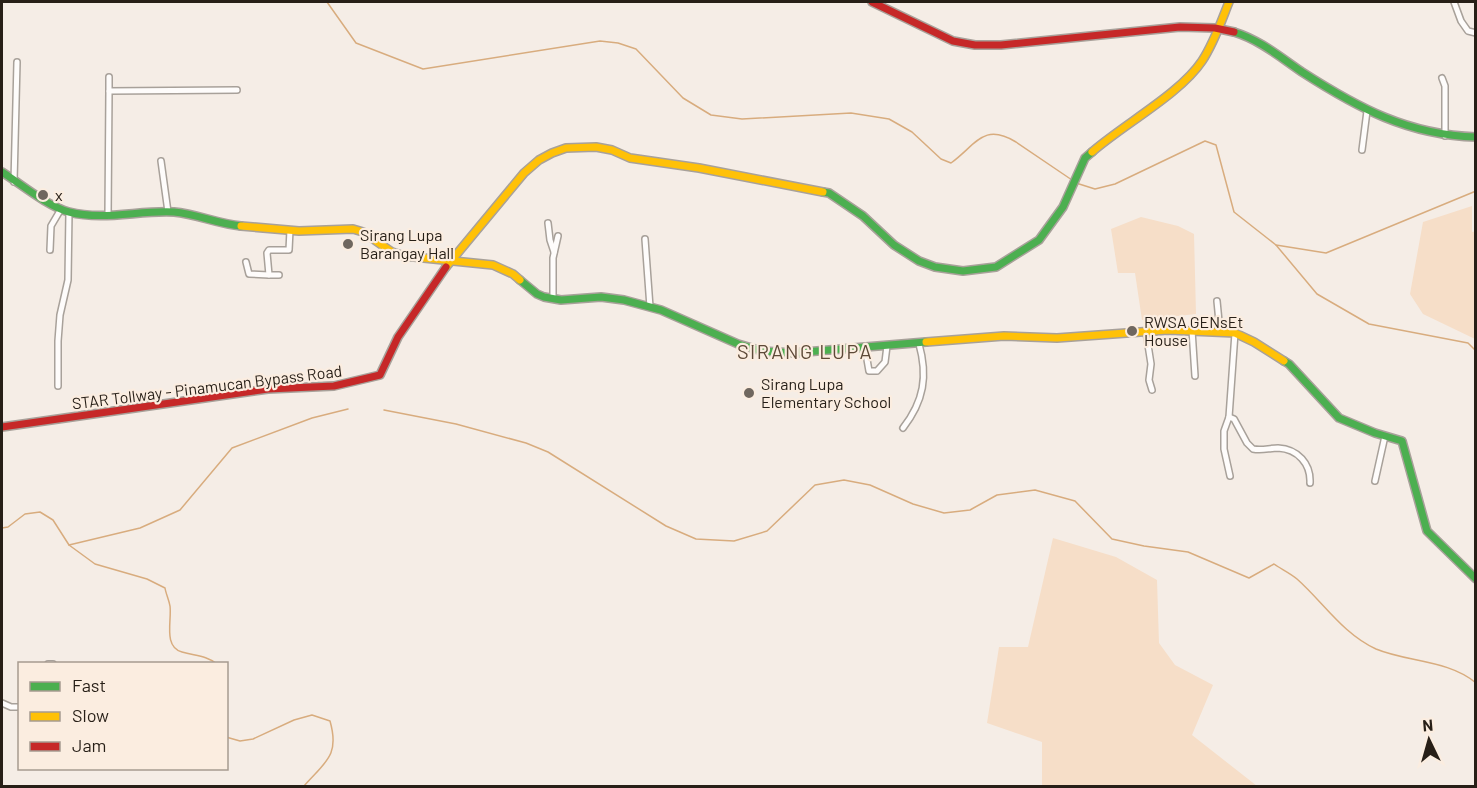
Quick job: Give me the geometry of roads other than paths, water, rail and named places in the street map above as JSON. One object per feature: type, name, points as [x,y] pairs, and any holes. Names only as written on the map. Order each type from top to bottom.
[{"type":"street","points":[[872,2],[953,41],[975,45],[1000,45],[1182,27],[1219,27],[1239,33],[1260,44],[1331,91],[1367,111],[1412,130],[1445,136],[1476,137]]},
{"type":"street","points":[[452,261],[524,173],[539,160],[552,153],[581,147],[596,147],[612,150],[630,158],[699,168],[829,193],[863,216],[894,245],[919,261],[935,267],[963,271],[996,267],[1038,240],[1063,207],[1085,158],[1171,93],[1192,74],[1209,52],[1229,2]]},
{"type":"street","points":[[1454,2],[1461,21],[1468,31],[1476,33]]},
{"type":"street","points":[[14,182],[17,62]]},
{"type":"street","points":[[108,216],[109,77]]},
{"type":"street","points":[[1442,78],[1445,136]]},
{"type":"street","points":[[109,91],[237,90]]},
{"type":"street","points":[[1362,150],[1367,111]]},
{"type":"street","points":[[161,161],[168,212]]},
{"type":"street","points":[[2,172],[14,182],[69,212],[108,216],[168,212],[182,213],[223,224],[290,230],[353,229],[363,232],[392,252],[404,256],[503,268],[537,294],[553,299],[612,298],[650,307],[738,344],[762,351],[793,353],[1004,336],[1057,338],[1192,330],[1235,333],[1289,364],[1339,418],[1402,441],[1426,531],[1476,579]]},
{"type":"street","points":[[50,250],[51,226],[61,209]]},
{"type":"street","points":[[58,386],[60,315],[68,280],[69,212]]},
{"type":"street","points":[[548,223],[554,252]]},
{"type":"street","points":[[269,275],[267,251],[289,250],[290,230]]},
{"type":"street","points":[[553,299],[554,252],[558,236]]},
{"type":"street","points":[[645,240],[650,307]]},
{"type":"street","points":[[246,261],[249,274],[279,275]]},
{"type":"street","name":"STAR Tollway - Pinamucan Bypass Road","points":[[2,428],[268,389],[334,387],[380,375],[398,337],[452,261]]},
{"type":"street","points":[[1217,301],[1220,332]]},
{"type":"street","points":[[1192,330],[1195,376]]},
{"type":"street","points":[[1146,332],[1151,364],[1149,380],[1152,390]]},
{"type":"street","points":[[1230,476],[1224,431],[1229,417],[1235,333]]},
{"type":"street","points":[[903,428],[917,409],[924,377],[924,362],[919,344]]},
{"type":"street","points":[[865,348],[867,367],[873,372],[878,371],[885,362],[887,346]]},
{"type":"street","points":[[1229,417],[1234,419],[1247,443],[1253,449],[1285,449],[1304,460],[1311,473],[1310,483]]},
{"type":"street","points":[[1376,481],[1385,436]]},
{"type":"street","points":[[2,703],[18,707]]},
{"type":"waterway","points":[[327,2],[356,43],[423,69],[600,41],[618,43],[636,49],[683,98],[711,115],[742,119],[851,113],[889,119],[912,132],[941,159],[951,163],[980,138],[995,134],[1016,142],[1072,180]]},
{"type":"waterway","points":[[1076,183],[1095,189],[1115,184],[1205,141],[1216,145],[1234,212],[1276,245],[1326,253],[1476,191]]},
{"type":"waterway","points":[[1276,245],[1317,294],[1369,324],[1468,343],[1476,351]]},
{"type":"waterway","points":[[69,545],[140,528],[180,510],[232,448],[312,418],[348,409]]},
{"type":"waterway","points":[[384,410],[456,424],[526,443],[548,452],[666,526],[696,539],[734,541],[767,531],[815,485],[844,480],[870,485],[913,504],[944,513],[970,510],[997,495],[1035,490],[1075,501],[1112,539],[1188,552],[1249,578],[1274,564],[1297,579],[1343,626],[1364,643],[1388,653],[1453,670],[1476,683]]},
{"type":"waterway","points":[[2,528],[8,527],[25,514],[40,512],[53,520],[69,545],[95,564],[147,579],[165,588],[170,606],[172,645],[182,652],[205,657],[214,662]]},
{"type":"waterway","points":[[228,738],[240,741],[253,739],[294,720],[312,715],[330,721],[333,733],[332,751],[329,758],[304,786]]},
{"type":"place","name":"x","points":[[43,195]]},
{"type":"place","name":"Sirang Lupa Barangay Hall","points":[[348,244]]},
{"type":"place","name":"RWSA GENsEt House","points":[[1132,331]]},
{"type":"place","name":"Sirang Lupa Elementary School","points":[[749,393]]},
{"type":"district","name":"SIRANG LUPA","points":[[805,352]]}]
